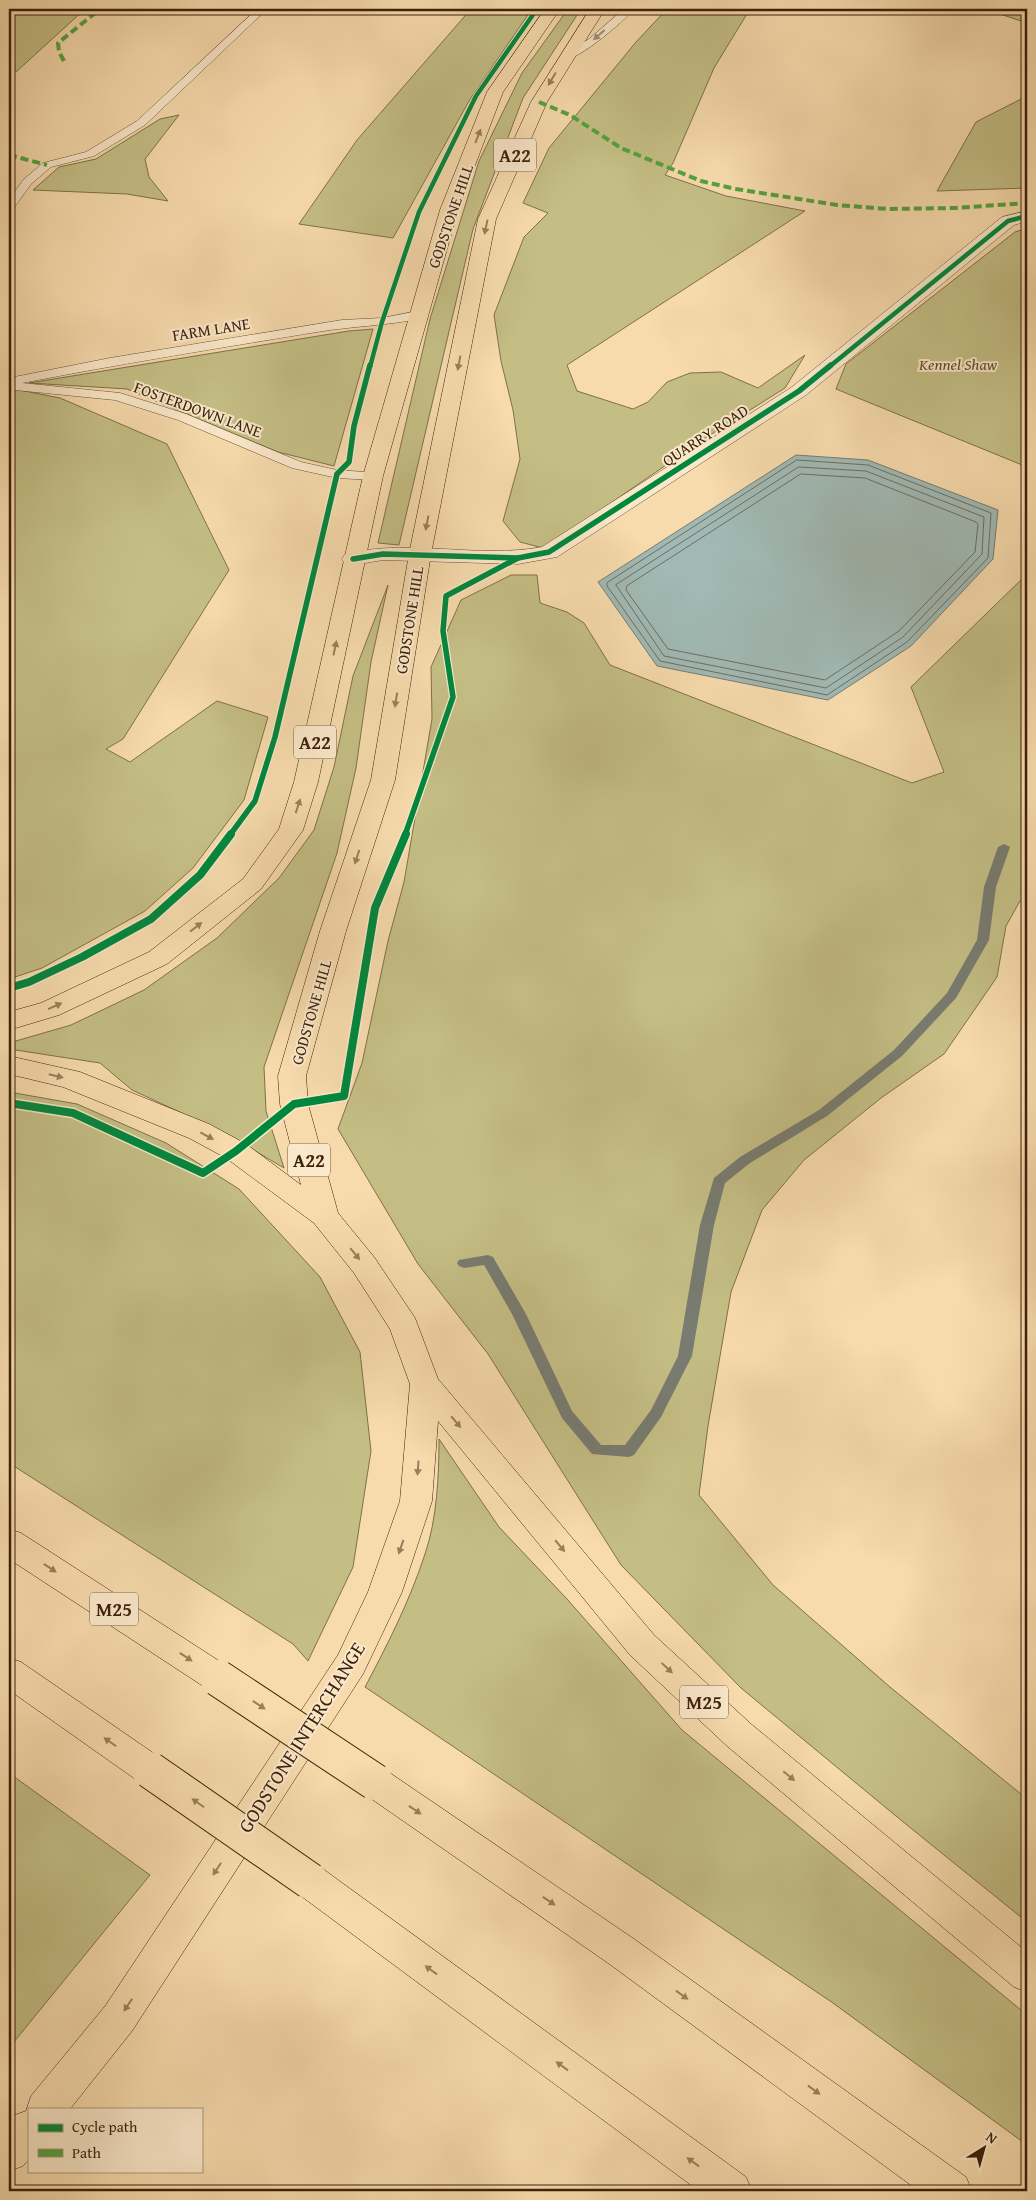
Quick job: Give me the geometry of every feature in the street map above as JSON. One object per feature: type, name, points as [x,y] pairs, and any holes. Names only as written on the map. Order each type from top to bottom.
[{"type":"highway","name":"GODSTONE HILL","points":[[9,1021],[50,1009],[158,958],[252,884],[291,830],[304,790],[353,559],[373,476],[449,210],[495,92],[552,9]]},
{"type":"highway","name":"GODSTONE HILL","points":[[324,1216],[294,1104],[292,1076],[333,931],[383,780],[420,554],[487,219],[539,102],[597,9]]},
{"type":"highway","name":"GODSTONE INTERCHANGE","points":[[9,1065],[70,1079],[199,1131],[236,1151],[324,1216],[364,1265],[404,1326],[424,1384],[416,1501],[386,1592],[351,1664],[119,2018],[46,2108]]},
{"type":"highway","name":"M25","points":[[424,1384],[642,1645],[740,1735],[1027,1975]]},
{"type":"highway","name":"M25","points":[[9,1542],[375,1782],[621,1950],[952,2191]]},
{"type":"highway","points":[[9,1672],[310,1880],[732,2191]]},
{"type":"highway","points":[[9,2152],[28,2130]]},
{"type":"street","name":"QUARRY ROAD","points":[[353,559],[383,554],[518,558],[549,552],[799,391],[1008,221],[1027,216]]},
{"type":"lane","points":[[9,207],[27,182],[47,165],[90,154],[141,123],[262,9]]},
{"type":"lane","points":[[566,58],[592,41],[629,9]]},
{"type":"lane","name":"FARM LANE","points":[[9,382],[110,362],[324,327],[382,322],[418,315]]},
{"type":"lane","name":"FOSTERDOWN LANE","points":[[9,386],[116,396],[182,417],[296,466],[337,474],[373,476]]},
{"type":"green space","points":[[9,9],[85,9],[16,72],[9,71]]},
{"type":"green space","points":[[471,9],[532,9],[469,101],[393,238],[299,224],[357,140]]},
{"type":"green space","points":[[568,9],[581,9],[523,98],[473,229],[399,545],[378,543],[430,319],[479,161],[522,73]]},
{"type":"green space","points":[[667,9],[750,9],[714,68],[673,163],[665,175],[726,196],[805,211],[567,365],[577,391],[633,409],[648,402],[667,382],[690,373],[721,372],[758,388],[805,355],[785,388],[710,435],[543,548],[520,542],[503,521],[520,459],[513,410],[501,361],[494,315],[524,237],[548,213],[523,203],[549,148],[636,42]]},
{"type":"green space","points":[[985,9],[1027,9],[1027,23]]},
{"type":"green space","points":[[1027,96],[1027,188],[937,191],[976,122]]},
{"type":"green space","points":[[179,115],[145,159],[149,177],[168,201],[127,194],[33,190],[59,167],[96,159],[160,119]]},
{"type":"green space","name":"Kennel Shaw","points":[[1027,228],[1027,467],[836,389],[846,364],[1015,232]]},
{"type":"green space","points":[[373,329],[334,466],[278,452],[127,389],[29,383],[349,331]]},
{"type":"green space","points":[[9,388],[60,398],[167,444],[229,570],[123,739],[106,749],[130,762],[217,701],[268,717],[244,800],[193,868],[145,911],[42,968],[9,979]]},
{"type":"green space","points":[[1027,574],[1027,899],[1020,901],[1006,926],[997,977],[944,1054],[881,1098],[804,1160],[762,1210],[731,1292],[708,1426],[699,1495],[773,1585],[890,1687],[1027,1799],[1027,1922],[741,1688],[621,1565],[488,1354],[418,1264],[338,1129],[362,1063],[388,941],[404,882],[432,719],[431,667],[461,600],[511,575],[537,575],[540,603],[567,612],[584,623],[610,665],[912,783],[944,772],[911,687]]},
{"type":"green space","points":[[388,585],[371,662],[356,768],[337,853],[264,1067],[266,1111],[284,1168],[223,1132],[132,1090],[100,1063],[9,1049],[9,1043],[71,1025],[144,990],[217,938],[279,878],[314,830],[334,767],[353,676]]},
{"type":"green space","points":[[9,1092],[77,1104],[166,1143],[239,1189],[320,1277],[360,1352],[371,1451],[353,1567],[308,1661],[293,1644],[9,1463]]},
{"type":"green space","points":[[439,1439],[499,1527],[567,1599],[682,1730],[1027,2015],[1027,2145],[833,2003],[365,1687],[405,1605],[429,1541],[436,1497]]},
{"type":"green space","points":[[9,1773],[150,1875],[9,2048]]},
{"type":"water","points":[[796,455],[868,460],[998,510],[993,559],[911,646],[828,700],[657,666],[598,582]]},
{"type":"waterway","points":[[464,1263],[488,1260],[519,1314],[567,1414],[597,1450],[629,1451],[656,1413],[685,1356],[707,1225],[719,1181],[745,1160],[823,1113],[898,1053],[952,995],[983,940],[990,887],[1004,847]]},
{"type":"marked path","points":[[64,61],[59,52],[58,43],[100,9]]},
{"type":"marked path","points":[[539,102],[570,115],[621,148],[701,181],[736,189],[837,205],[888,209],[955,208],[1027,203]]},
{"type":"marked path","points":[[9,155],[47,165]]},
{"type":"cycle path","points":[[9,988],[29,982],[82,957],[151,919],[200,875],[255,801],[275,737],[337,474],[349,462],[354,426],[382,322],[419,212],[476,96],[537,9]]},
{"type":"cycle path","points":[[353,559],[383,554],[518,558],[549,552],[799,391],[1008,221],[1027,216]]},
{"type":"cycle path","points":[[9,1103],[73,1113],[203,1173],[236,1151],[294,1104],[344,1096],[375,908],[413,816],[453,697],[443,631],[446,596],[518,558]]}]
